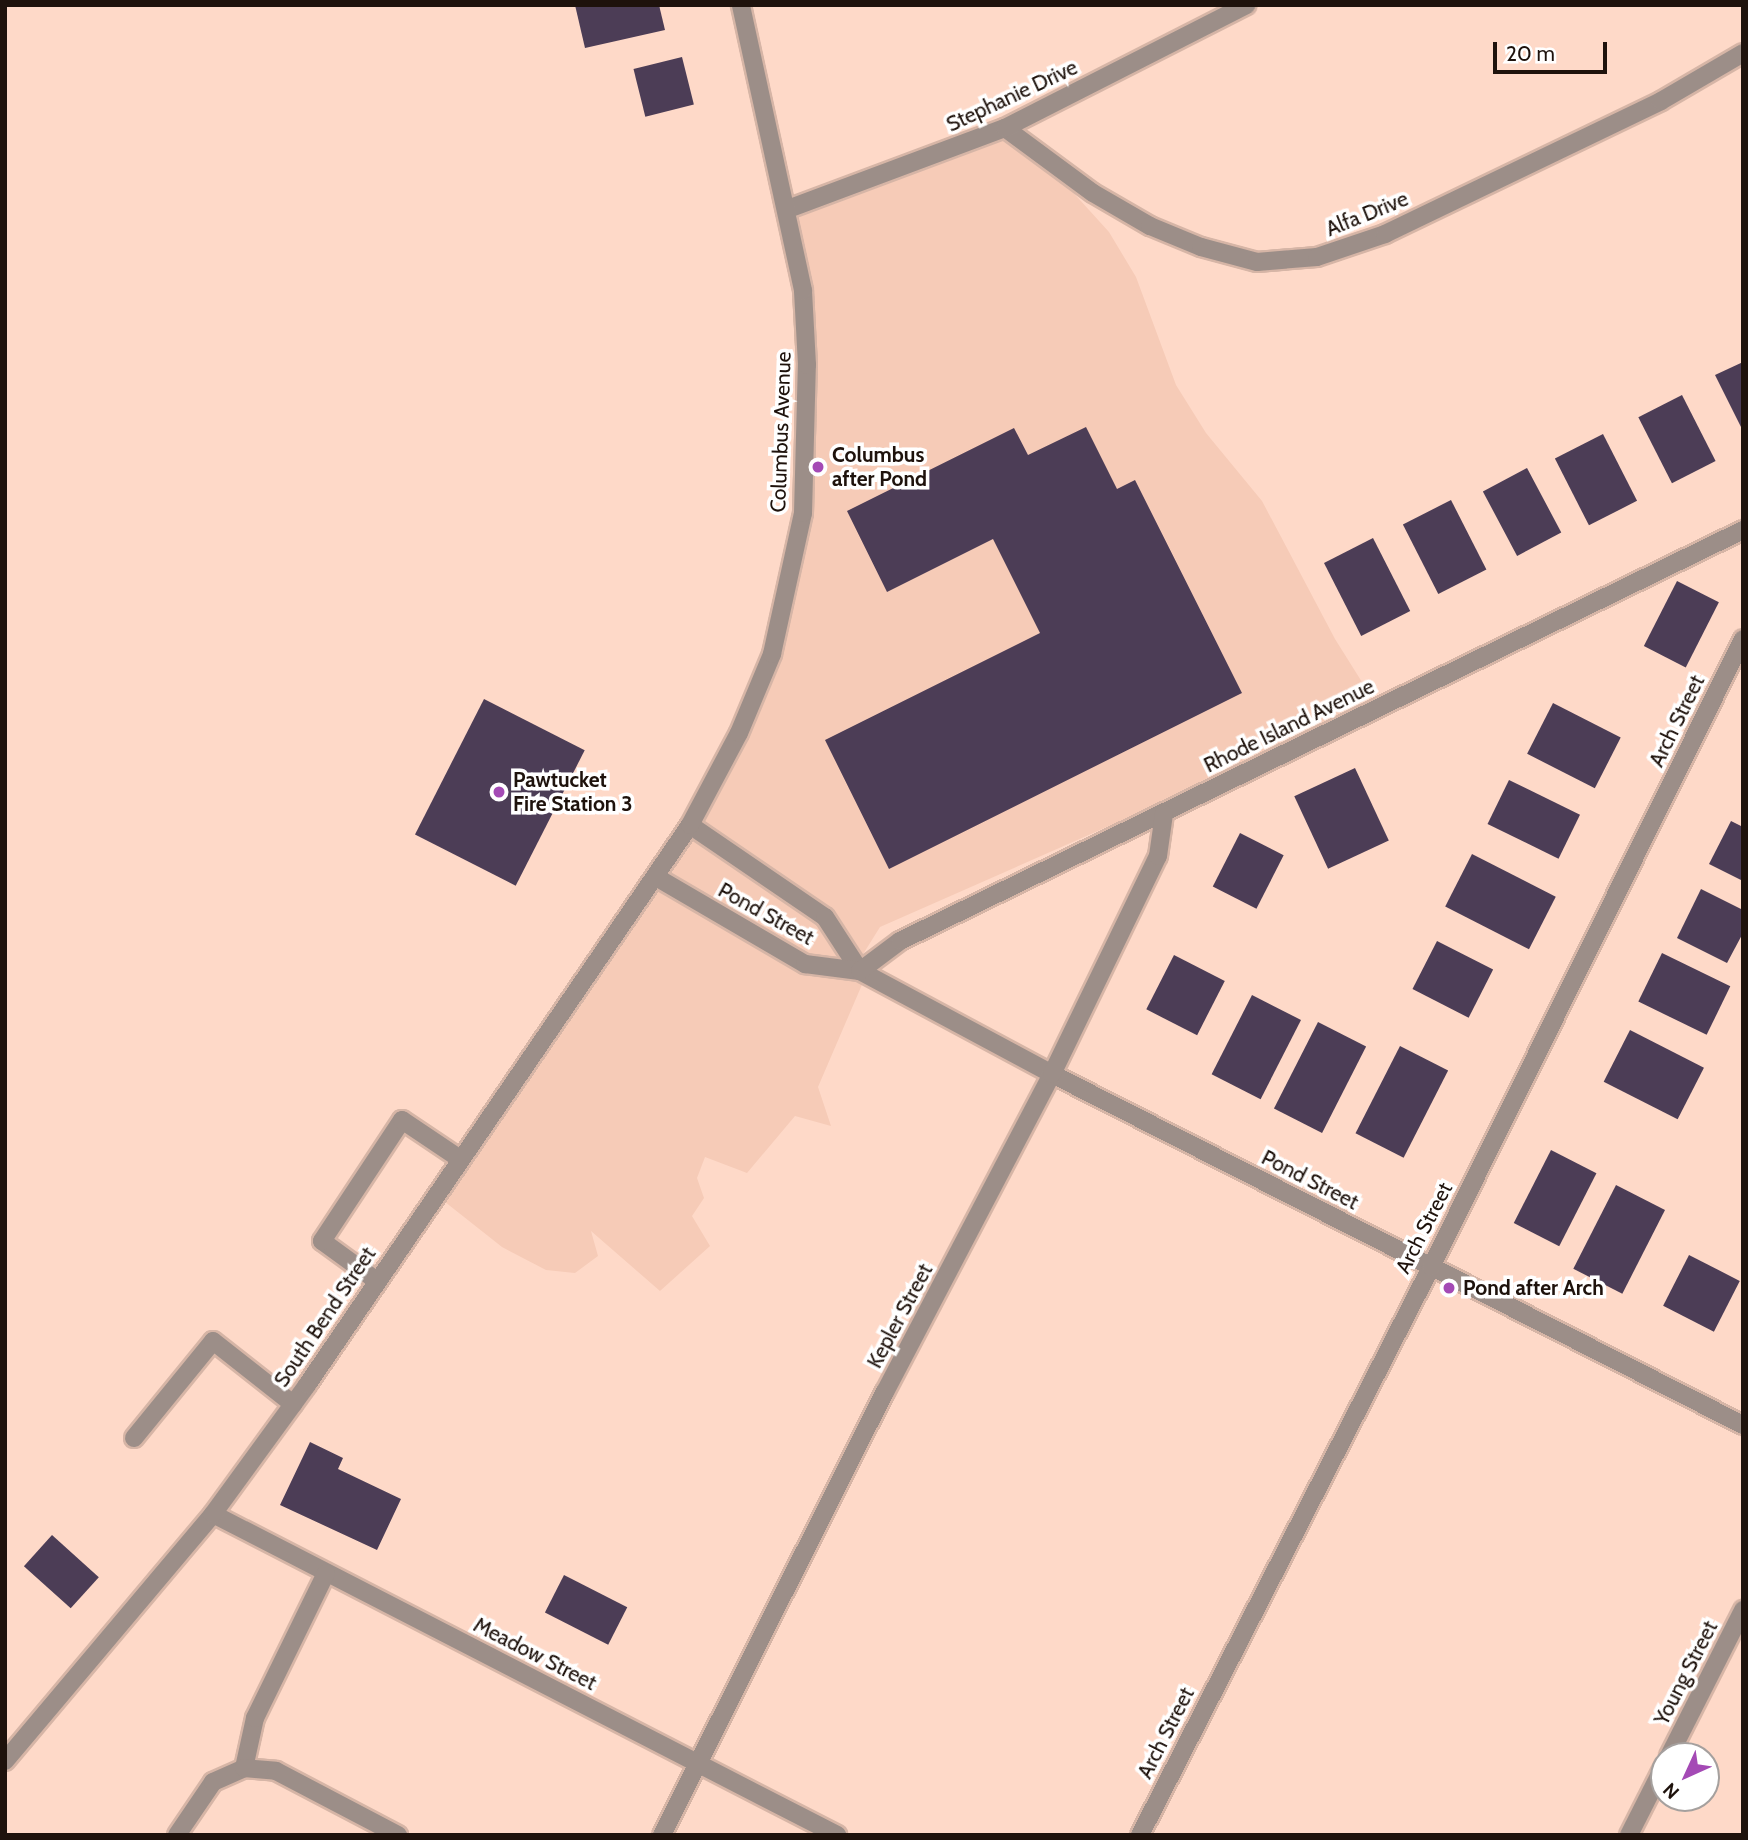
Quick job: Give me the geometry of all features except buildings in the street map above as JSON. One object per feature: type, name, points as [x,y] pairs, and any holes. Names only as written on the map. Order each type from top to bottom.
[{"type":"street","name":"Columbus Avenue","points":[[656,877],[690,825],[739,733],[772,654],[803,513],[807,442],[803,290],[788,209],[741,5]]},
{"type":"street","name":"Stephanie Drive","points":[[788,209],[1005,128],[1246,5]]},
{"type":"street","name":"Alfa Drive","points":[[1005,128],[1093,193],[1163,232],[1201,247],[1256,262],[1317,257],[1385,234],[1661,101],[1743,53]]},
{"type":"street","name":"Rhode Island Avenue","points":[[860,971],[900,941],[1743,530]]},
{"type":"street","name":"Arch Street","points":[[1140,1835],[1431,1267],[1743,639]]},
{"type":"street","name":"Kepler Street","points":[[662,1835],[886,1392],[1052,1074],[1158,856],[1164,814]]},
{"type":"street","name":"Pond Street","points":[[690,825],[825,917],[860,971]]},
{"type":"street","name":"Pond Street","points":[[656,877],[805,964],[860,971],[1052,1074],[1743,1426]]},
{"type":"street","name":"South Bend Street","points":[[5,1761],[213,1514],[293,1404],[656,877]]},
{"type":"street","points":[[377,1281],[322,1241],[402,1120],[460,1159]]},
{"type":"street","points":[[134,1438],[213,1341],[293,1404]]},
{"type":"street","name":"Meadow Street","points":[[213,1514],[837,1835]]},
{"type":"street","points":[[244,1768],[255,1718],[327,1573]]},
{"type":"street","name":"Young Street","points":[[1676,1742],[1743,1611]]},
{"type":"street","points":[[177,1835],[214,1782],[244,1768],[276,1771],[398,1835]]},
{"type":"street","points":[[1629,1835],[1650,1794]]},
{"type":"shaded area","points":[[1005,133],[1050,167],[1109,232],[1136,277],[1176,385],[1206,433],[1262,501],[1335,639],[1372,698],[1363,707],[1159,804],[880,927],[860,959],[864,980],[818,1087],[831,1126],[795,1116],[747,1173],[705,1157],[697,1178],[704,1198],[692,1216],[710,1246],[660,1291],[591,1231],[598,1256],[575,1273],[546,1270],[502,1247],[440,1198],[660,873],[742,725],[811,506],[794,197]]},
{"type":"place","name":"Columbus after Pond","points":[[818,467]]},
{"type":"place","name":"Pawtucket Fire Station 3","points":[[499,792]]},
{"type":"place","name":"Pond after Arch","points":[[1449,1288]]}]
